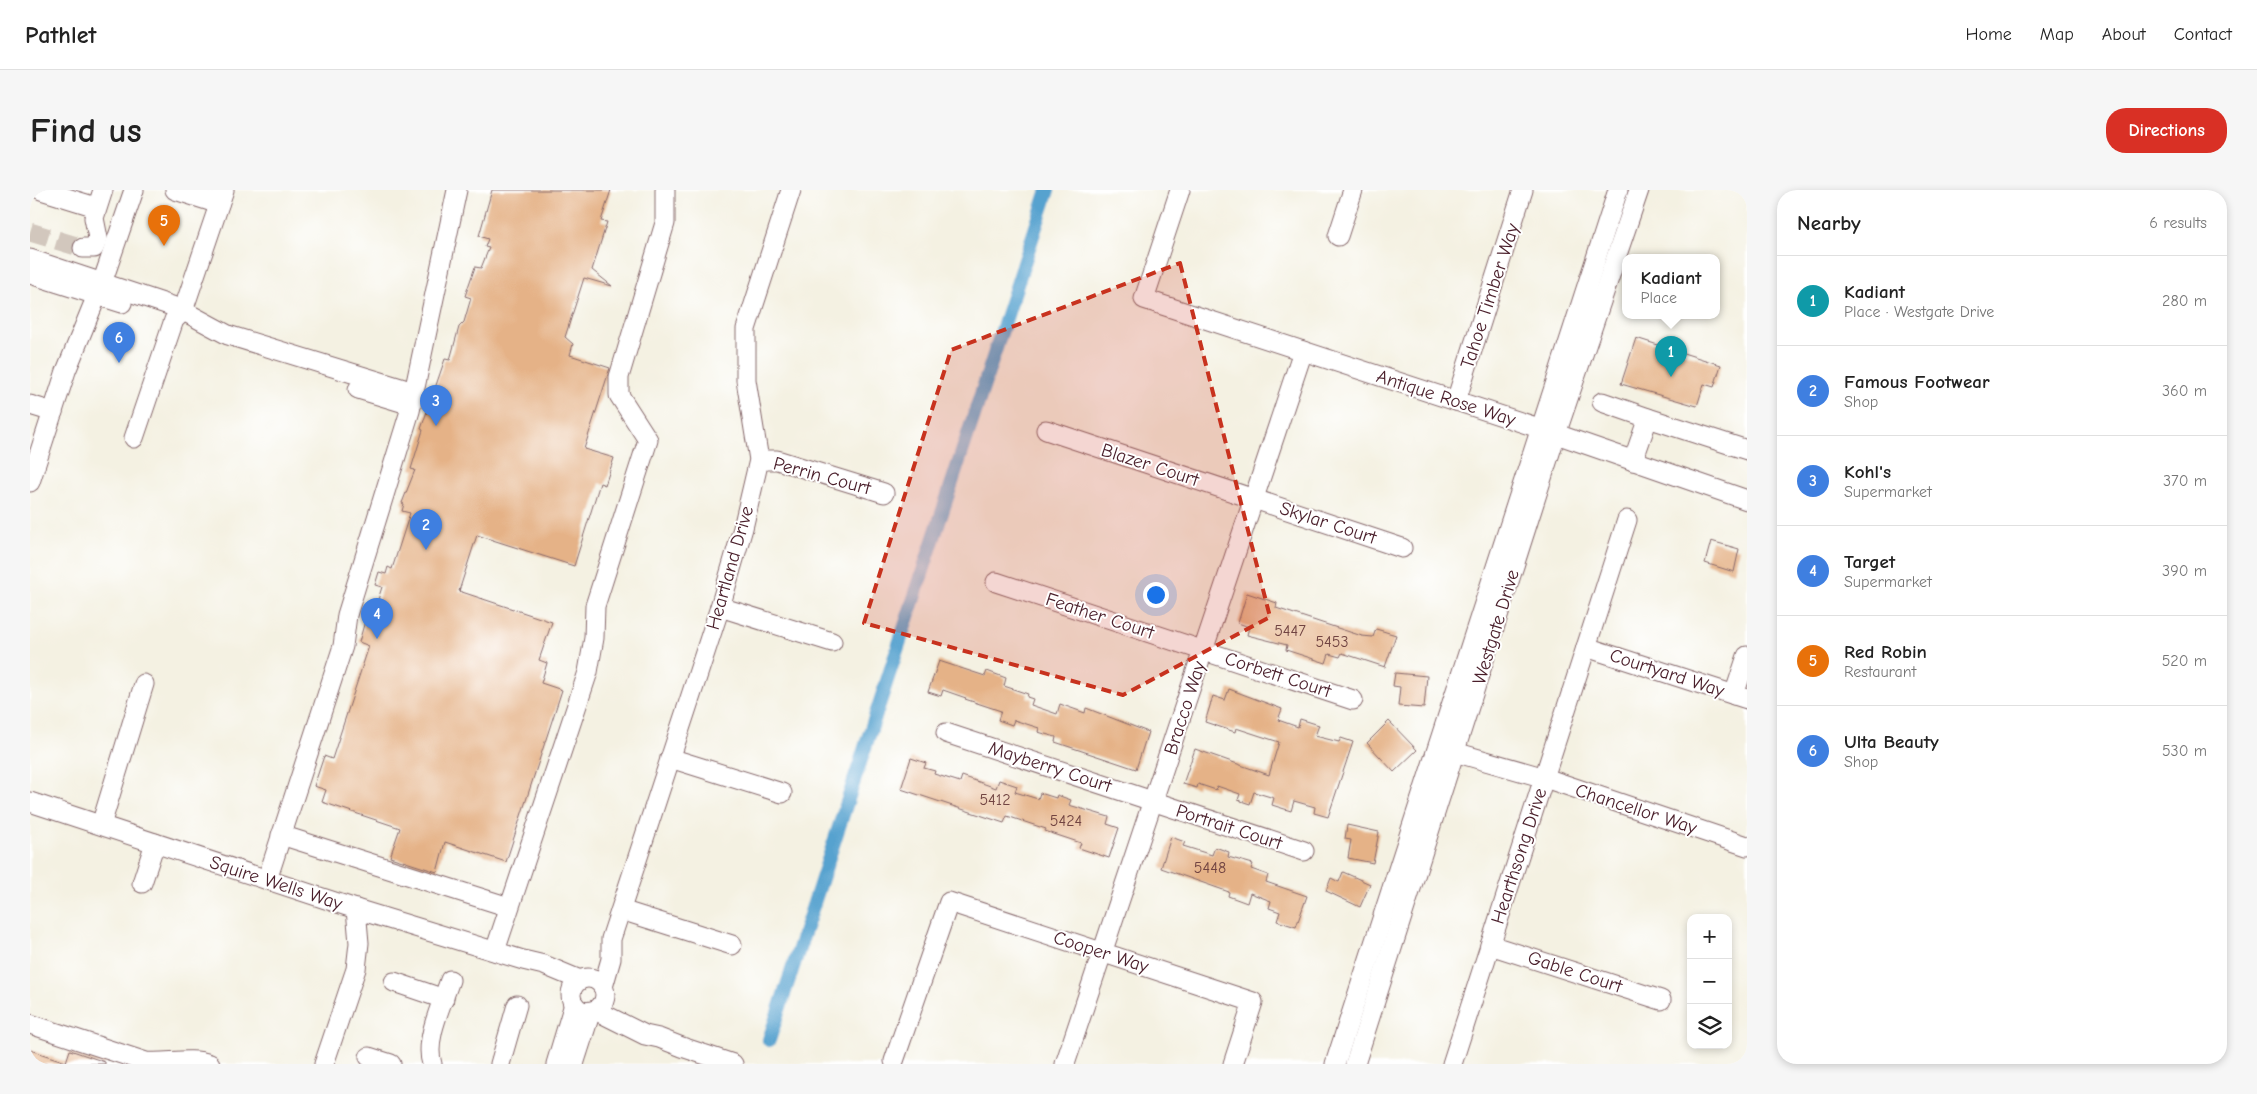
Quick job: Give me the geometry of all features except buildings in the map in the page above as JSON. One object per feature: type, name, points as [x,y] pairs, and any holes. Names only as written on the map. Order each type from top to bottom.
[{"type":"street","points":[[42,190],[99,199],[94,218],[98,238],[94,248],[83,248]]},
{"type":"street","points":[[30,482],[66,371],[100,289],[134,190]]},
{"type":"street","points":[[134,438],[221,197],[175,190]]},
{"type":"street","points":[[267,880],[343,646],[347,615],[413,399],[456,190]]},
{"type":"street","points":[[495,951],[588,672],[594,638],[595,606],[648,440],[619,395],[619,377],[665,223],[665,190]]},
{"type":"street","name":"Heartland Drive","points":[[583,979],[611,939],[720,607],[743,528],[759,460],[746,380],[746,329],[792,190]]},
{"type":"street","name":"Antique Rose Way","points":[[1180,190],[1144,299],[1548,431],[1747,500]]},
{"type":"street","points":[[1338,236],[1353,190]]},
{"type":"street","name":"Tahoe Timber Way","points":[[1456,401],[1523,190]]},
{"type":"street","name":"Westgate Drive","points":[[1355,1064],[1447,750],[1548,431],[1618,190]]},
{"type":"street","name":"Westgate Drive","points":[[1548,431],[1638,190]]},
{"type":"street","points":[[30,259],[100,289],[413,399]]},
{"type":"street","points":[[30,274],[100,289]]},
{"type":"street","name":"Bracco Way","points":[[1065,1064],[1104,953],[1303,351]]},
{"type":"street","points":[[1602,402],[1747,450]]},
{"type":"street","points":[[30,405],[53,412]]},
{"type":"street","points":[[1633,461],[1648,418]]},
{"type":"street","name":"Blazer Court","points":[[1046,430],[1254,499]]},
{"type":"street","name":"Perrin Court","points":[[759,460],[777,460],[884,493]]},
{"type":"street","name":"Skylar Court","points":[[1254,499],[1402,548]]},
{"type":"street","name":"Hearthsong Drive","points":[[1452,1064],[1627,520]]},
{"type":"street","name":"Feather Court","points":[[996,582],[1204,650]]},
{"type":"street","points":[[720,607],[832,642]]},
{"type":"street","name":"Courtyard Way","points":[[1586,647],[1741,697]]},
{"type":"street","name":"Corbett Court","points":[[1204,650],[1353,700]]},
{"type":"street","points":[[1741,697],[1747,656]]},
{"type":"street","points":[[101,825],[144,684]]},
{"type":"street","name":"Mayberry Court","points":[[946,733],[1154,802]]},
{"type":"street","name":"Westgate Drive","points":[[1335,1064],[1447,750]]},
{"type":"street","name":"Chancellor Way","points":[[1447,750],[1545,778],[1747,846]]},
{"type":"street","points":[[670,758],[782,793]]},
{"type":"street","name":"Squire Wells Way","points":[[30,802],[356,909],[544,965],[583,979]]},
{"type":"street","name":"Portrait Court","points":[[1154,802],[1304,851]]},
{"type":"street","points":[[281,835],[510,907]]},
{"type":"street","points":[[142,883],[155,843]]},
{"type":"street","name":"Cooper Way","points":[[894,1061],[949,902],[1253,1002],[1233,1064]]},
{"type":"street","points":[[324,1064],[356,969],[359,944],[356,909]]},
{"type":"street","points":[[621,910],[732,945]]},
{"type":"street","name":"Heartland Drive","points":[[566,1062],[599,1001],[611,958],[611,939]]},
{"type":"street","name":"Gable Court","points":[[1490,944],[1661,1000]]},
{"type":"street","name":"Squire Wells Way","points":[[523,960],[563,989],[573,1002]]},
{"type":"street","points":[[566,1062],[573,1002],[572,988],[583,979],[598,982],[599,1001]]},
{"type":"street","points":[[432,1064],[429,1048],[450,980]]},
{"type":"street","points":[[394,982],[444,999]]},
{"type":"street","points":[[573,1002],[578,1009],[599,1001]]},
{"type":"street","points":[[599,1001],[645,1035],[659,1038],[679,1056],[733,1064]]},
{"type":"street","points":[[500,1064],[517,1005]]},
{"type":"street","points":[[30,1024],[146,1062],[162,1064],[173,1060],[190,1060],[210,1064]]},
{"type":"street","points":[[369,1057],[391,1064]]},
{"type":"highlighted area","points":[[1180,263],[1270,617],[1123,695],[864,623],[951,350]]},
{"type":"waterway","points":[[769,1040],[1048,190]]},
{"type":"tunnel","points":[[30,232],[83,248]]},
{"type":"place","name":"Red Robin","points":[[164,246]]},
{"type":"place","name":"Ulta Beauty","points":[[119,363]]},
{"type":"place","name":"Kadiant","points":[[1671,377]]},
{"type":"place","name":"Kohl's","points":[[436,426]]},
{"type":"place","name":"Famous Footwear","points":[[426,550]]},
{"type":"place","name":"Target","points":[[377,639]]}]
